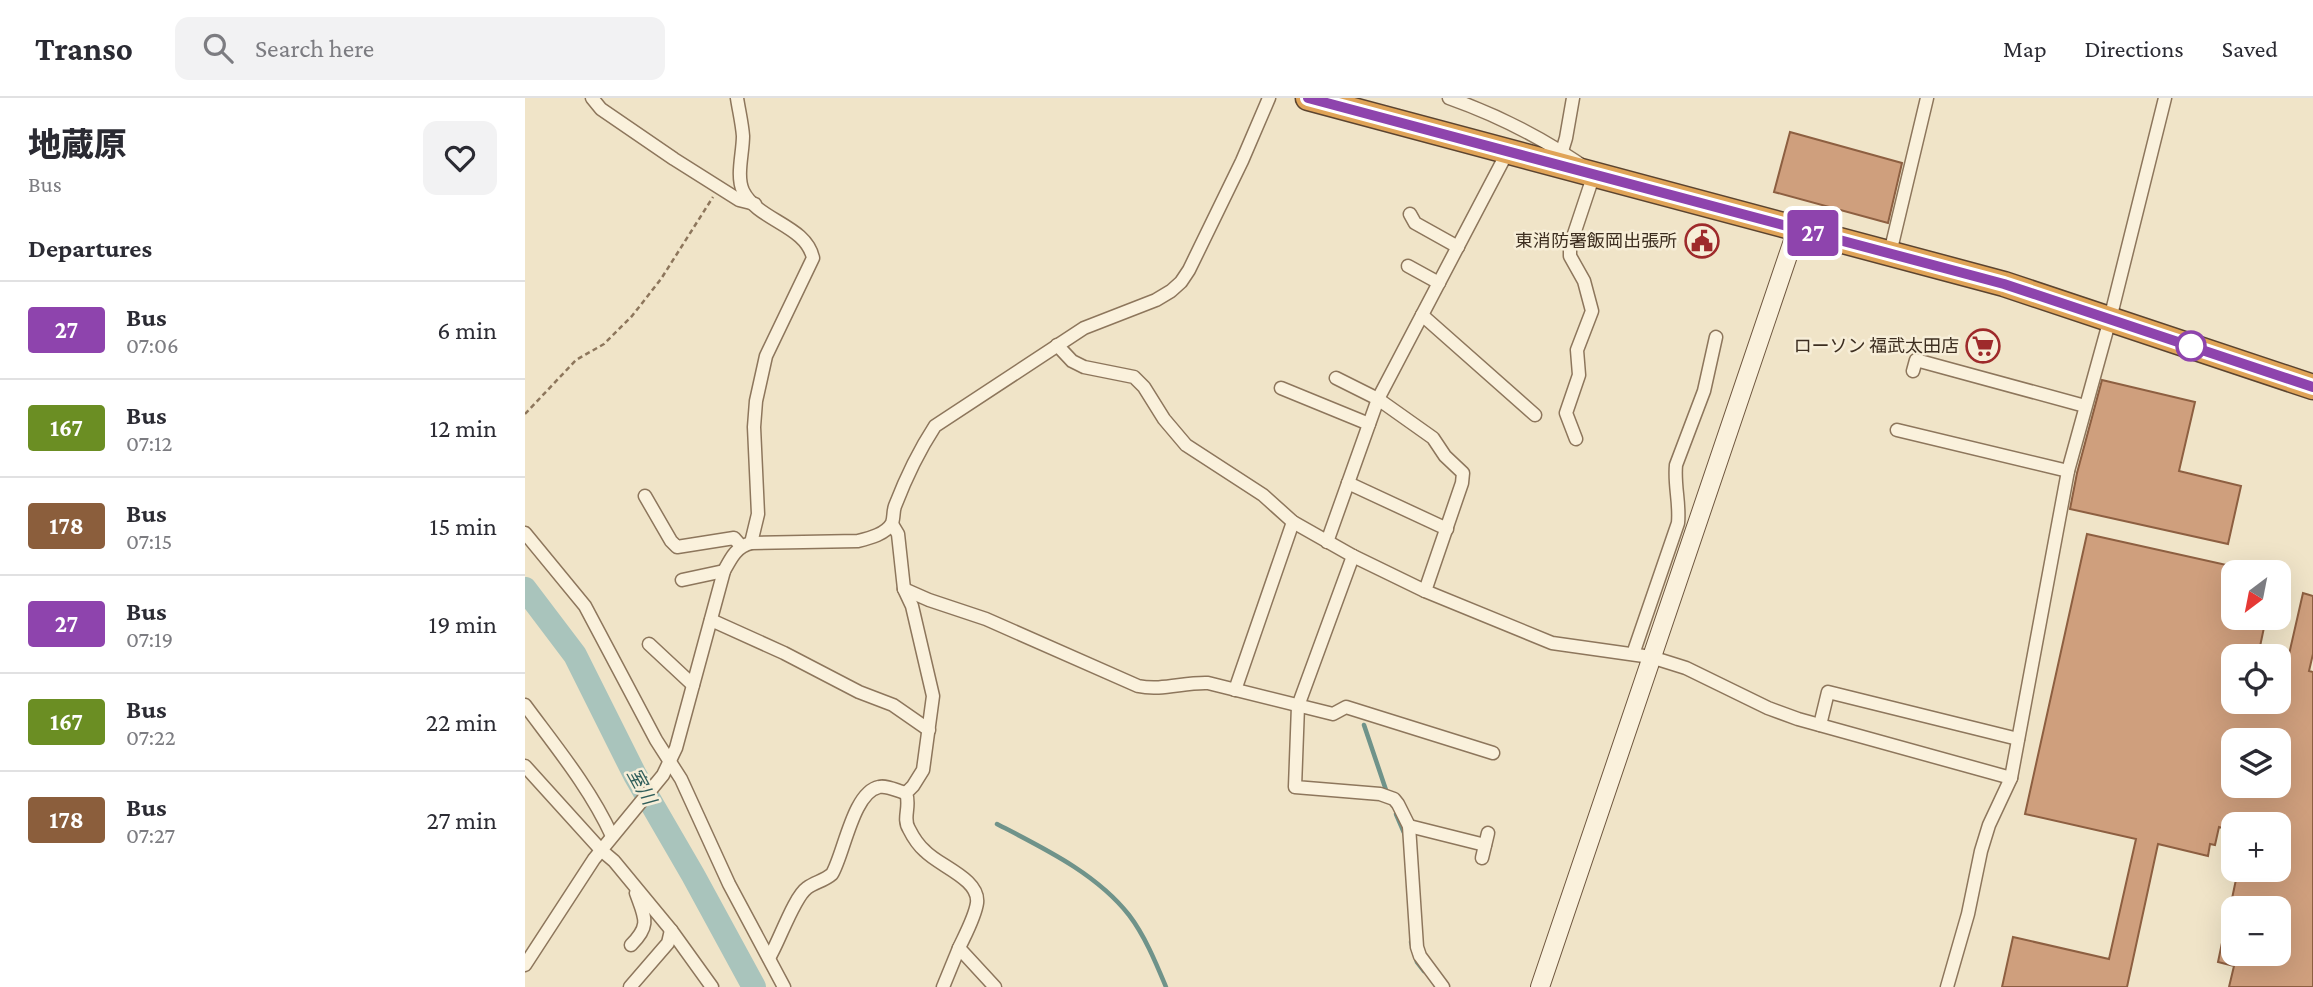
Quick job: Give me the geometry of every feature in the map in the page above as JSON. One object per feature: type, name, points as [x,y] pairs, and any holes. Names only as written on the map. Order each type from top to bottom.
[{"type":"highway","points":[[1308,98],[2004,284],[2313,387]]},
{"type":"street","points":[[592,98],[601,109],[674,159],[739,200],[755,205]]},
{"type":"street","points":[[525,965],[601,850],[663,775],[670,762],[724,571],[730,559],[746,545],[758,514],[754,427],[766,356],[813,258],[811,247],[803,239],[755,205],[744,192],[741,180],[743,132],[737,98]]},
{"type":"street","points":[[906,793],[923,770],[933,696],[915,618],[904,589],[898,534],[892,524],[895,508],[923,444],[935,426],[1084,328],[1156,300],[1181,282],[1242,161],[1269,98]]},
{"type":"street","points":[[1449,98],[1562,151],[1594,174],[1570,246],[1570,256],[1584,281],[1592,311],[1577,350],[1579,375],[1566,413],[1576,439]]},
{"type":"street","points":[[1562,151],[1573,98]]},
{"type":"street","points":[[1890,253],[1927,98]]},
{"type":"street","points":[[1947,987],[1968,914],[1980,851],[2011,778],[2068,471],[2110,319],[2165,98]]},
{"type":"street","points":[[1327,542],[1378,399],[1508,151]]},
{"type":"street","points":[[1410,214],[1415,223],[1458,247]]},
{"type":"street","points":[[1539,987],[1797,229]]},
{"type":"street","points":[[1408,266],[1439,283]]},
{"type":"street","points":[[1422,315],[1535,415]]},
{"type":"street","points":[[1633,654],[1678,523],[1680,505],[1675,478],[1676,465],[1704,391],[1716,337]]},
{"type":"street","points":[[1057,345],[1072,361],[1084,367],[1134,377],[1186,445],[1263,495],[1293,522],[1353,556],[1425,591],[1552,643],[1651,657],[1686,668],[1768,708],[2011,778]]},
{"type":"street","points":[[1913,371],[1916,360],[2085,406]]},
{"type":"street","points":[[1336,378],[1378,399],[1433,438],[1445,456],[1464,473],[1425,591]]},
{"type":"street","points":[[1281,388],[1369,424]]},
{"type":"street","points":[[1897,430],[2068,471]]},
{"type":"street","points":[[1348,484],[1447,529]]},
{"type":"street","points":[[645,496],[677,547],[734,538],[746,545],[858,541],[872,538],[892,524]]},
{"type":"street","points":[[1235,690],[1293,522]]},
{"type":"street","points":[[525,533],[585,606],[681,779],[729,884],[785,987]]},
{"type":"street","points":[[1353,556],[1298,706],[1294,787],[1380,794],[1394,799],[1398,804],[1409,826],[1417,947],[1426,965],[1443,987]]},
{"type":"street","points":[[682,580],[724,571]]},
{"type":"street","points":[[904,589],[986,619],[1138,686],[1163,688],[1193,682],[1207,683],[1333,714],[1346,707],[1493,753]]},
{"type":"street","points":[[711,620],[859,692],[894,705],[929,730]]},
{"type":"street","points":[[649,644],[693,685]]},
{"type":"street","points":[[1820,725],[1828,692],[2018,739]]},
{"type":"street","points":[[525,705],[573,770],[614,834]]},
{"type":"street","points":[[525,766],[614,861],[671,930],[712,987]]},
{"type":"street","points":[[769,958],[801,894],[832,874],[856,813],[869,792],[884,786],[906,793]]},
{"type":"street","points":[[906,793],[909,802],[906,826],[925,852],[968,881],[976,892],[977,906],[943,987]]},
{"type":"street","points":[[1409,826],[1485,845]]},
{"type":"street","points":[[631,946],[646,925],[633,886]]},
{"type":"street","points":[[630,987],[669,943],[671,930]]},
{"type":"street","points":[[959,948],[995,987]]},
{"type":"path","points":[[525,414],[576,360],[604,344],[632,316],[661,279],[720,187]]},
{"type":"building","points":[[1790,132],[1902,163],[1888,223],[1774,192]]},
{"type":"building","points":[[2102,380],[2195,402],[2179,471],[2241,486],[2228,544],[2070,509]]},
{"type":"building","points":[[2087,534],[2221,564],[2221,630],[2263,630],[2261,644],[2221,644],[2221,714],[2291,714],[2291,646],[2303,593],[2313,596],[2313,654],[2309,671],[2313,672],[2313,987],[2229,987],[2234,966],[2291,966],[2291,896],[2233,896],[2235,882],[2291,882],[2291,812],[2221,812],[2221,828],[2215,845],[2210,844],[2208,856],[2158,844],[2127,987],[2002,987],[2013,937],[2109,959],[2136,839],[2025,814]]},
{"type":"waterway","name":"室川","points":[[525,589],[575,655],[635,775],[754,987]]},
{"type":"waterway","points":[[1364,725],[1387,793]]},
{"type":"waterway","points":[[1396,814],[1405,835]]},
{"type":"waterway","points":[[997,824],[1068,863],[1116,900],[1140,932],[1166,987]]},
{"type":"waterway","points":[[1411,942],[1417,962],[1424,971]]},
{"type":"bus line","name":"27","points":[[1308,98],[2004,284],[2313,387]]},
{"type":"place","name":"東消防署飯岡出張所","points":[[1702,241]]},
{"type":"place","name":"ローソン 福武太田店","points":[[1983,346]]}]
